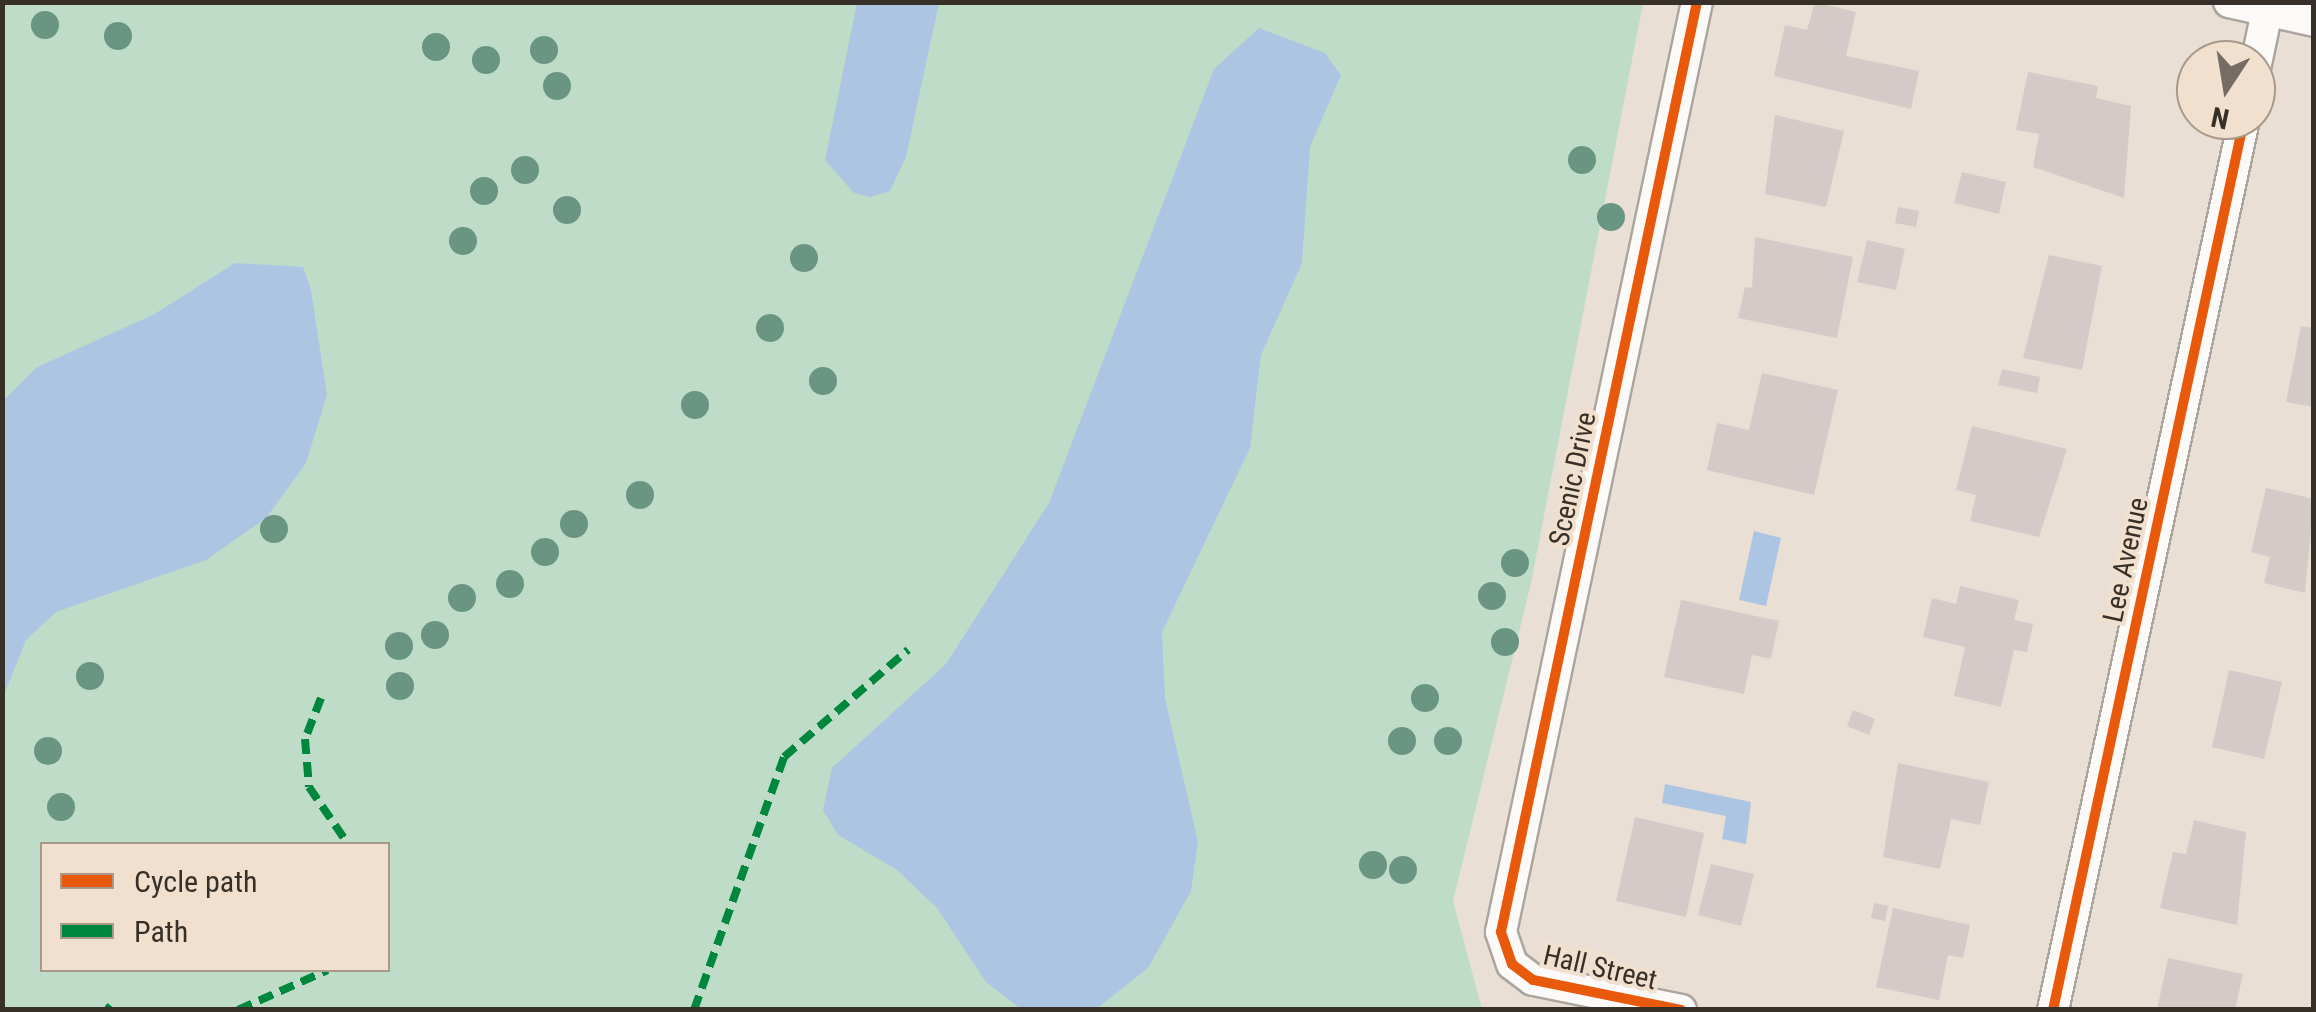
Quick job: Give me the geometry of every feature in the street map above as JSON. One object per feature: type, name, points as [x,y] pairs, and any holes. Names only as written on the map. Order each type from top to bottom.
[{"type":"street","name":"Scenic Drive","points":[[1512,964],[1501,932],[1697,2]]},
{"type":"street","points":[[2229,2],[2268,7],[2314,22]]},
{"type":"street","points":[[2261,40],[2268,7]]},
{"type":"street","name":"Lee Avenue","points":[[2053,1010],[2240,140]]},
{"type":"street","name":"Hall Street","points":[[1512,964],[1533,980],[1680,1010]]},
{"type":"green space","points":[[2,3],[1643,3],[1531,583],[1453,901],[1482,1009],[3,1009]]},
{"type":"water","points":[[857,3],[939,3],[906,157],[890,191],[870,197],[854,193],[825,160]]},
{"type":"water","points":[[1259,28],[1325,53],[1341,75],[1310,147],[1302,263],[1261,355],[1250,448],[1162,632],[1165,698],[1198,842],[1191,891],[1148,968],[1096,1009],[1021,1009],[986,982],[937,908],[897,870],[838,835],[823,810],[832,768],[946,664],[1049,503],[1214,69]]},
{"type":"water","points":[[235,263],[303,267],[311,290],[327,395],[306,463],[266,518],[206,560],[56,612],[26,640],[3,697],[3,401],[37,367],[153,315]]},
{"type":"water","points":[[1754,531],[1781,538],[1766,606],[1739,600]]},
{"type":"water","points":[[1665,784],[1751,802],[1746,844],[1722,839],[1726,816],[1662,803]]},
{"type":"building","points":[[1815,2],[1856,12],[1846,56],[1919,71],[1911,109],[1774,76],[1785,25],[1807,30]]},
{"type":"building","points":[[2028,72],[2098,86],[2096,98],[2131,106],[2124,198],[2033,167],[2039,134],[2016,130]]},
{"type":"building","points":[[1775,115],[1844,131],[1826,207],[1765,194]]},
{"type":"building","points":[[1962,172],[2006,182],[1999,214],[1954,203]]},
{"type":"building","points":[[1898,207],[1919,211],[1916,227],[1895,223]]},
{"type":"building","points":[[1755,237],[1853,257],[1837,338],[1738,318],[1745,287],[1752,288]]},
{"type":"building","points":[[1867,240],[1905,249],[1896,290],[1857,282]]},
{"type":"building","points":[[2049,255],[2102,266],[2082,370],[2023,358]]},
{"type":"building","points":[[2301,326],[2314,328],[2314,407],[2286,402]]},
{"type":"building","points":[[2002,369],[2040,377],[2037,393],[1998,385]]},
{"type":"building","points":[[1762,373],[1838,390],[1814,495],[1707,470],[1717,423],[1749,430]]},
{"type":"building","points":[[1972,426],[2067,449],[2039,537],[1970,521],[1976,495],[1956,490]]},
{"type":"building","points":[[2266,488],[2314,499],[2305,593],[2264,583],[2270,557],[2251,552]]},
{"type":"building","points":[[1960,586],[2019,600],[2014,620],[2033,624],[2027,652],[2014,650],[2001,707],[1954,696],[1965,647],[1923,637],[1932,598],[1956,604]]},
{"type":"building","points":[[1681,600],[1779,621],[1771,659],[1752,655],[1744,694],[1664,677]]},
{"type":"building","points":[[2229,670],[2282,682],[2264,759],[2212,747]]},
{"type":"building","points":[[1853,710],[1875,719],[1869,735],[1847,726]]},
{"type":"building","points":[[1898,763],[1989,782],[1980,825],[1951,819],[1940,869],[1883,857]]},
{"type":"building","points":[[1635,817],[1704,833],[1686,917],[1616,901]]},
{"type":"building","points":[[2194,820],[2246,832],[2237,925],[2160,908],[2173,852],[2186,854]]},
{"type":"building","points":[[1711,864],[1754,874],[1741,926],[1698,915]]},
{"type":"building","points":[[1874,903],[1888,906],[1885,921],[1871,918]]},
{"type":"building","points":[[1893,908],[1970,925],[1963,958],[1948,955],[1939,1000],[1876,987]]},
{"type":"building","points":[[2168,958],[2243,974],[2235,1010],[2157,1010]]},
{"type":"marked path","points":[[694,1010],[784,757],[908,650]]},
{"type":"marked path","points":[[321,698],[305,739],[309,787],[347,842]]},
{"type":"marked path","points":[[238,1010],[324,972]]},
{"type":"marked path","points":[[105,1006],[110,1010]]},
{"type":"cycle path","points":[[1681,1010],[1533,980],[1512,964],[1501,932],[1697,2]]},
{"type":"cycle path","points":[[2053,1010],[2240,140]]}]
